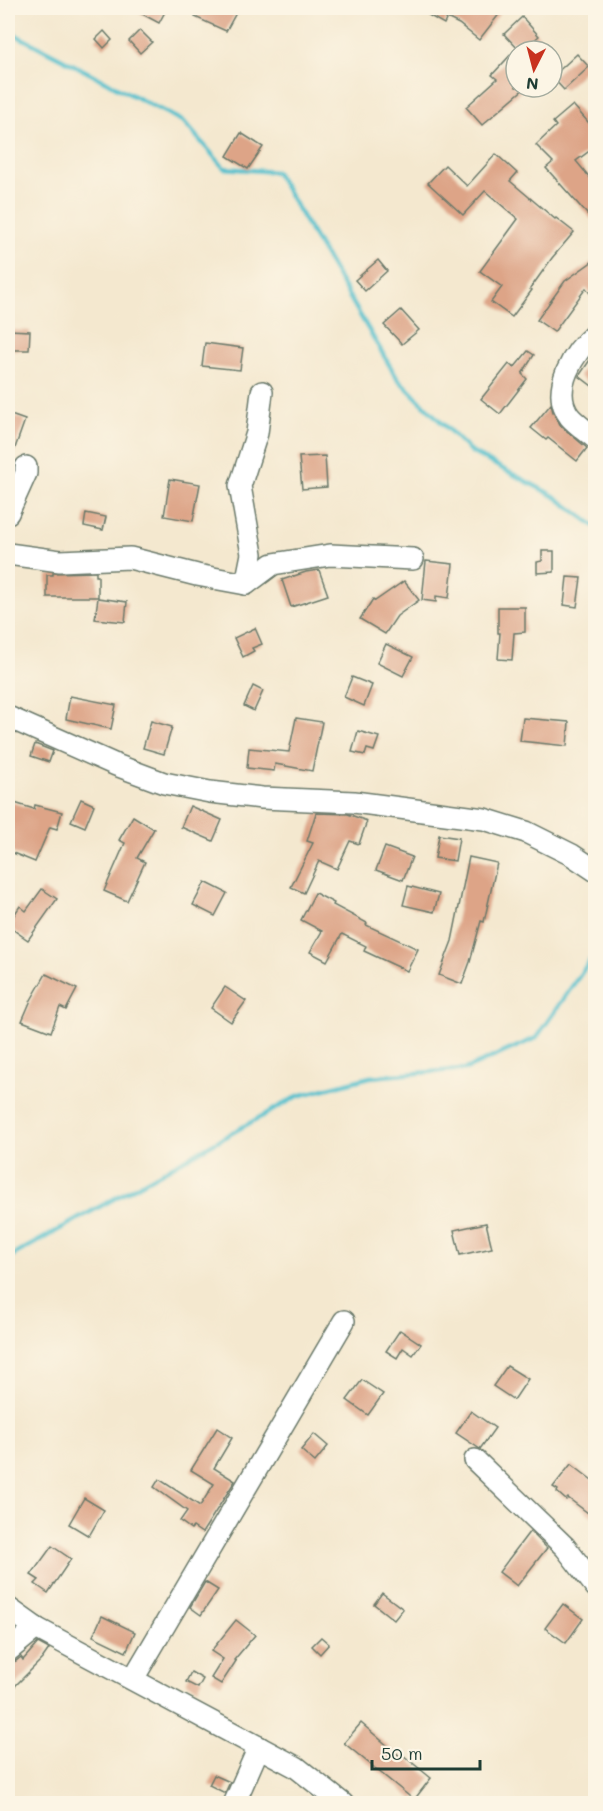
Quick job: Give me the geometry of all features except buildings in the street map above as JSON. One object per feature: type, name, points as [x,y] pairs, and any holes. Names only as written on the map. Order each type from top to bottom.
[{"type":"street","points":[[596,333],[568,367],[562,390],[564,405],[570,417],[596,439]]},
{"type":"street","points":[[246,584],[252,554],[240,486],[257,433],[262,392]]},
{"type":"street","points":[[8,513],[26,473],[26,466]]},
{"type":"street","points":[[8,554],[60,561],[130,558],[197,575],[246,584],[273,564],[330,555],[413,559]]},
{"type":"street","points":[[8,717],[116,765],[164,783],[210,792],[262,798],[354,802],[484,819],[526,832],[572,855],[596,871]]},
{"type":"street","points":[[133,1679],[344,1321]]},
{"type":"street","points":[[475,1460],[565,1547],[596,1587]]},
{"type":"street","points":[[8,1608],[36,1628],[296,1767],[343,1803]]},
{"type":"street","points":[[8,1650],[36,1628]]},
{"type":"street","points":[[234,1803],[259,1747]]},
{"type":"waterway","points":[[8,31],[184,122],[224,168],[276,172],[397,378],[471,452],[554,496],[596,527]]},
{"type":"waterway","points":[[8,1258],[298,1096],[370,1077],[466,1069],[536,1038],[596,952]]}]
